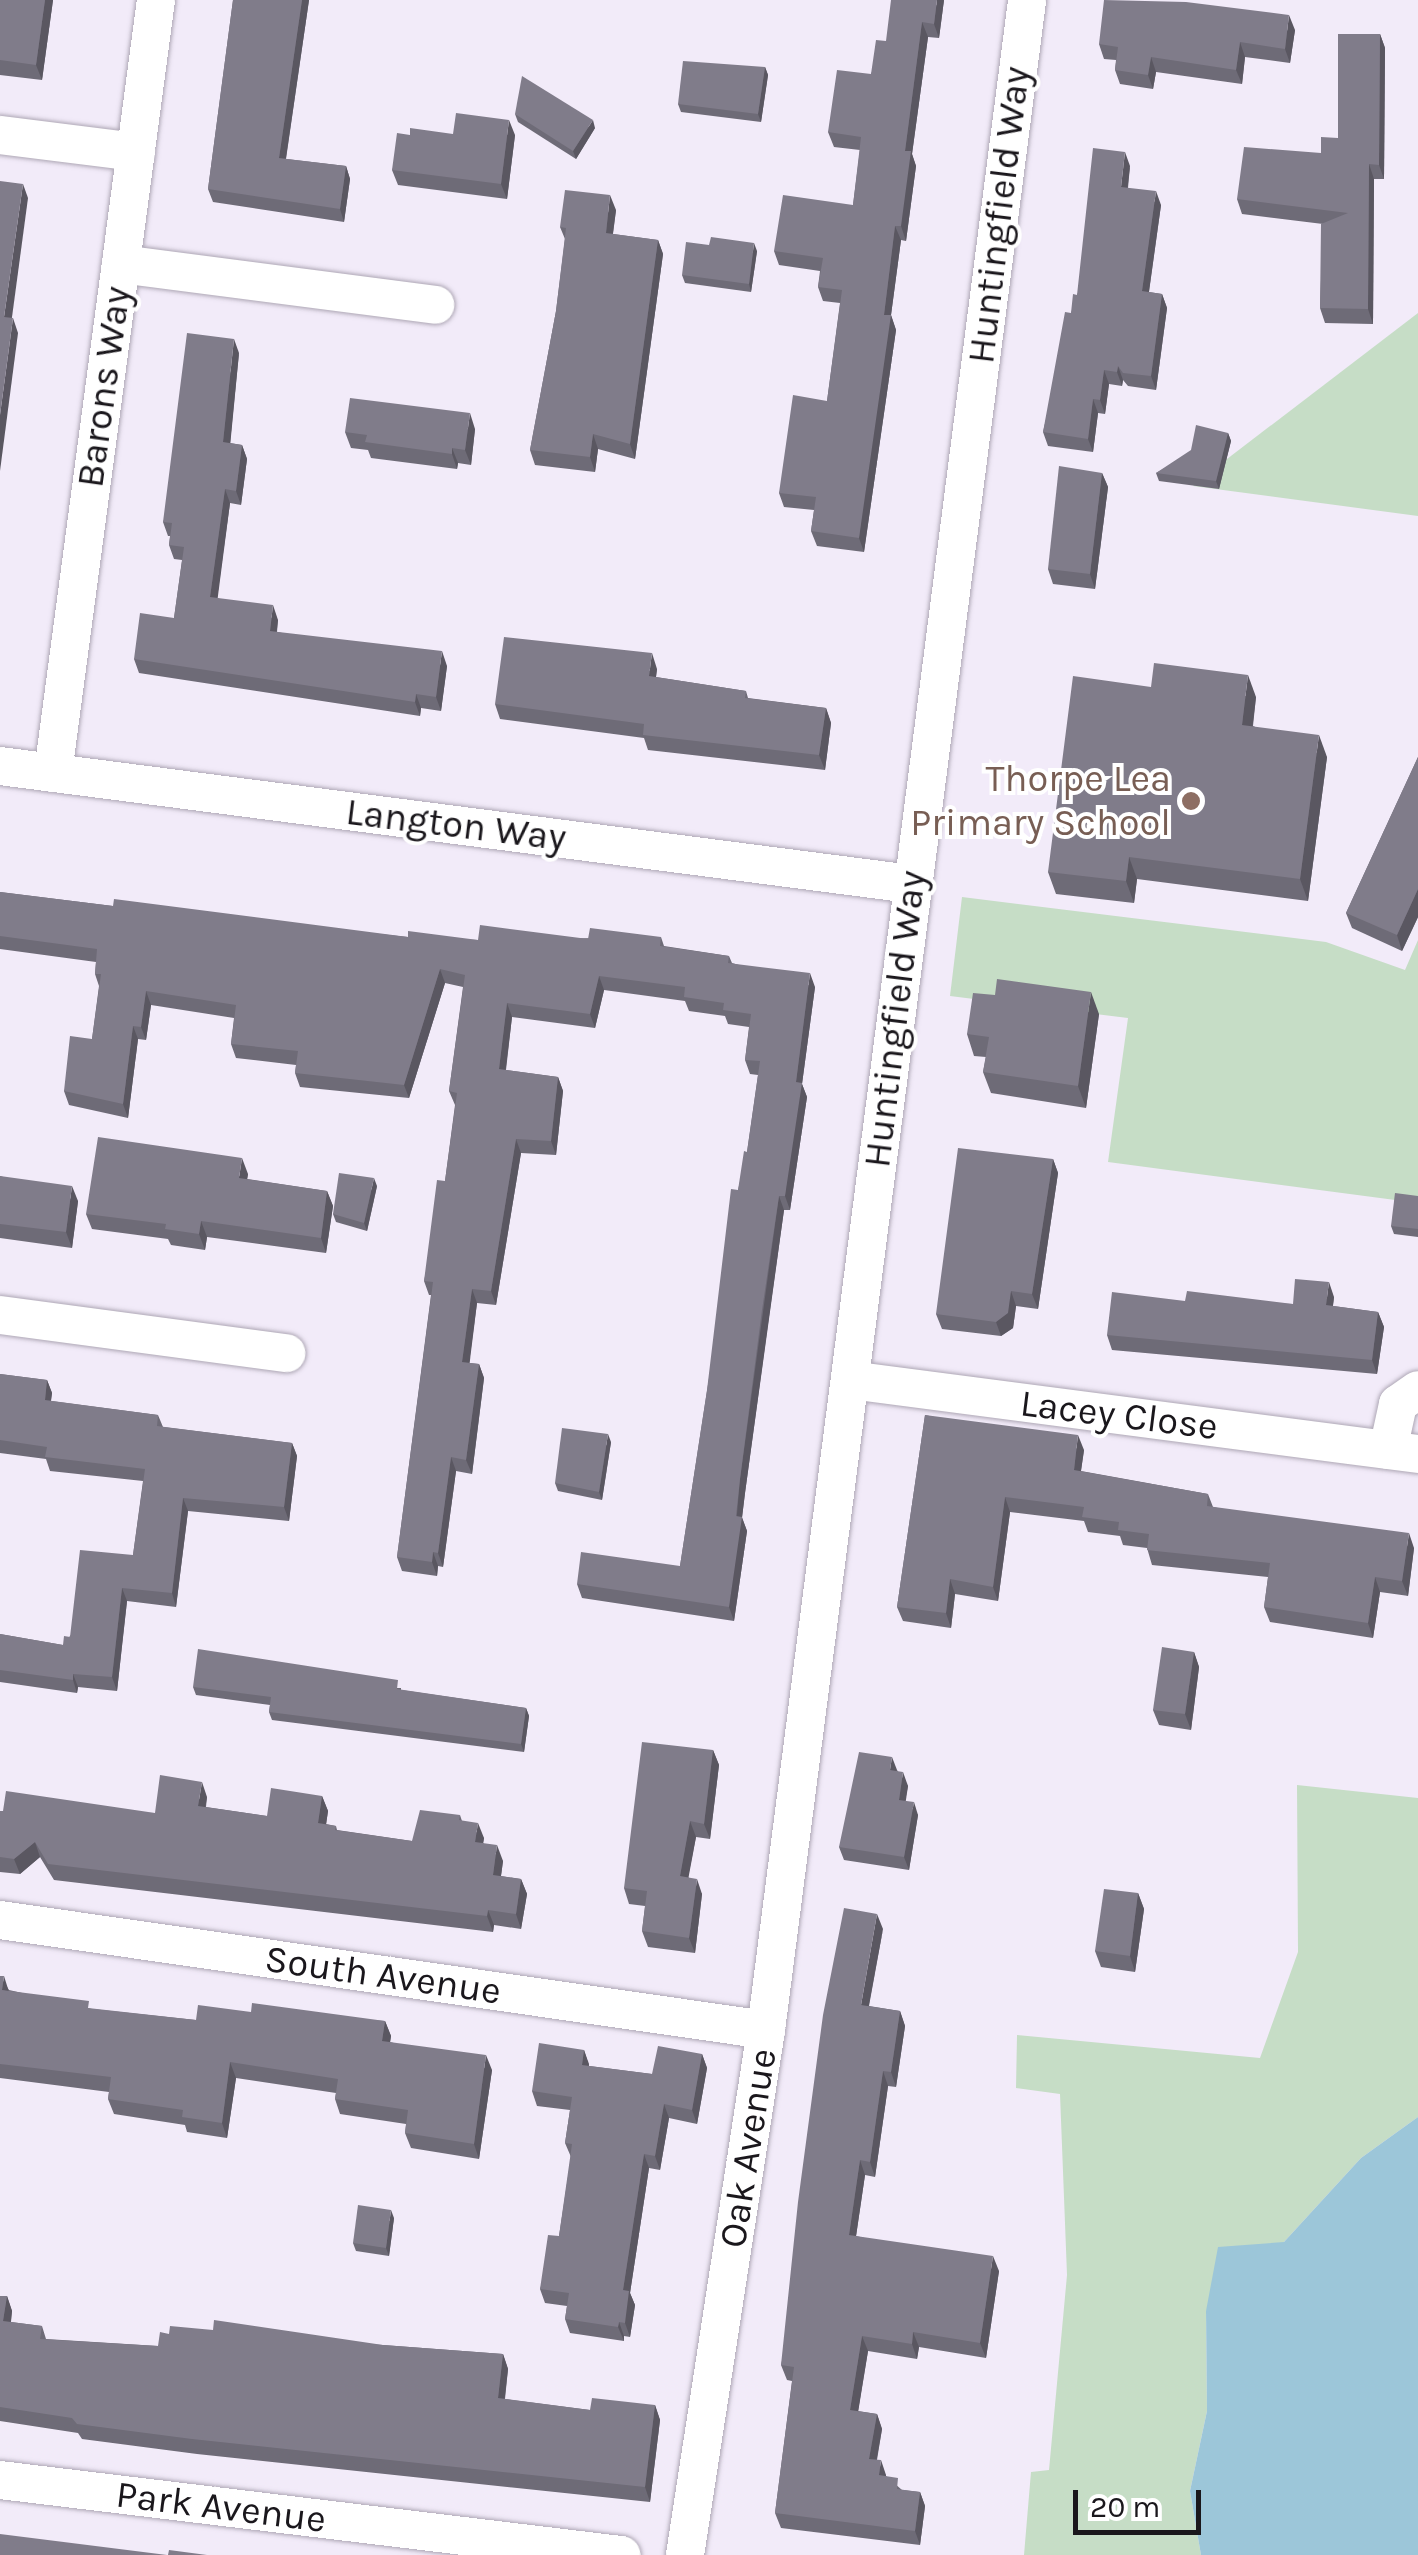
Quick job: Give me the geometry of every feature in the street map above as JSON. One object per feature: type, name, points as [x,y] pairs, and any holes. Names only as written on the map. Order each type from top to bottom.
[{"type":"street","name":"Barons Way","points":[[53,773],[156,0]]},
{"type":"street","name":"Huntingfield Way","points":[[804,1740],[1027,0]]},
{"type":"street","points":[[0,135],[136,152]]},
{"type":"street","points":[[120,264],[435,305]]},
{"type":"street","name":"Langton Way","points":[[0,766],[912,884]]},
{"type":"street","points":[[0,1315],[286,1353]]},
{"type":"street","name":"Lacey Close","points":[[850,1380],[1403,1452],[1398,1404],[1418,1390]]},
{"type":"street","name":"Oak Avenue","points":[[685,2555],[766,2030],[804,1740]]},
{"type":"street","name":"South Avenue","points":[[0,1920],[766,2030]]},
{"type":"street","name":"Park Avenue","points":[[0,2480],[621,2555]]},
{"type":"green space","points":[[1418,313],[1418,516],[1193,486],[1227,459]]},
{"type":"green space","points":[[962,897],[1326,942],[1405,970],[1418,940],[1418,1203],[1108,1162],[1128,1018],[950,996]]},
{"type":"green space","points":[[1297,1785],[1418,1798],[1418,2117],[1361,2158],[1284,2242],[1206,2311],[1207,2411],[1190,2491],[1201,2555],[1024,2555],[1031,2472],[1049,2470],[1067,2275],[1060,2094],[1016,2088],[1017,2035],[1260,2058],[1298,1952]]},
{"type":"water","points":[[1418,2117],[1418,2555],[1201,2555],[1190,2491],[1207,2411],[1206,2311],[1218,2247],[1284,2242],[1361,2158]]},
{"type":"building","points":[[0,0],[45,0],[36,65],[0,60]]},
{"type":"building","points":[[233,0],[302,0],[279,158],[346,166],[340,209],[208,189]]},
{"type":"building","points":[[891,0],[937,0],[934,24],[922,22],[905,151],[911,151],[901,226],[895,226],[884,315],[891,315],[859,538],[811,531],[816,497],[779,493],[793,395],[827,401],[842,290],[818,287],[823,258],[774,251],[783,195],[853,205],[861,137],[828,132],[837,70],[871,74],[876,40],[886,41]]},
{"type":"building","points":[[1104,0],[1186,2],[1289,15],[1285,49],[1240,42],[1236,70],[1151,57],[1148,75],[1115,70],[1118,47],[1099,44]]},
{"type":"building","points":[[1338,34],[1380,34],[1379,165],[1369,164],[1368,309],[1320,308],[1321,224],[1348,213],[1237,199],[1244,147],[1321,153],[1321,137],[1338,138]]},
{"type":"building","points":[[683,61],[765,67],[758,114],[678,104]]},
{"type":"building","points":[[522,76],[593,120],[573,151],[515,114]]},
{"type":"building","points":[[456,113],[509,120],[501,184],[392,170],[397,133],[410,135],[410,128],[453,134]]},
{"type":"building","points":[[1093,148],[1125,152],[1121,187],[1156,191],[1142,291],[1162,294],[1151,376],[1123,373],[1118,366],[1117,372],[1104,370],[1100,400],[1093,399],[1088,439],[1043,432],[1065,312],[1071,313],[1073,294],[1077,295]]},
{"type":"building","points":[[0,181],[23,184],[4,317],[13,318],[0,415]]},
{"type":"building","points":[[565,190],[610,195],[606,233],[658,240],[630,444],[593,434],[590,457],[530,450],[556,311],[566,228],[560,227]]},
{"type":"building","points":[[711,237],[754,243],[749,284],[682,275],[686,242],[709,245]]},
{"type":"building","points":[[187,333],[234,339],[223,442],[242,445],[236,491],[225,489],[210,597],[273,605],[270,631],[442,651],[436,697],[416,694],[415,702],[134,659],[140,613],[174,618],[184,547],[169,545],[172,523],[163,522]]},
{"type":"building","points":[[350,398],[470,413],[465,450],[452,448],[452,454],[365,442],[367,435],[345,432]]},
{"type":"building","points":[[1196,425],[1228,433],[1216,481],[1156,473],[1191,450]]},
{"type":"building","points":[[1059,466],[1102,473],[1090,574],[1048,569]]},
{"type":"building","points":[[504,637],[652,653],[649,676],[746,691],[745,698],[826,708],[819,755],[643,735],[644,724],[495,704]]},
{"type":"building","points":[[1154,663],[1248,675],[1242,725],[1319,735],[1300,879],[1129,857],[1126,881],[1048,872],[1073,676],[1151,687]]},
{"type":"building","points":[[1418,757],[1418,889],[1397,935],[1346,913]]},
{"type":"building","points":[[0,892],[113,906],[114,899],[408,937],[408,931],[478,940],[480,925],[588,939],[590,928],[661,937],[660,946],[729,956],[728,963],[810,973],[796,1082],[802,1083],[785,1196],[779,1196],[762,1310],[740,1479],[736,1516],[742,1517],[729,1607],[577,1584],[581,1552],[680,1566],[707,1390],[731,1189],[738,1190],[744,1151],[747,1152],[760,1061],[745,1060],[751,1014],[723,1010],[724,1003],[684,997],[685,987],[599,976],[590,1014],[507,1003],[499,1069],[558,1077],[551,1141],[516,1139],[491,1291],[472,1289],[462,1362],[479,1364],[466,1460],[451,1457],[438,1553],[433,1552],[432,1562],[397,1557],[433,1282],[424,1281],[437,1180],[445,1181],[457,1093],[449,1091],[465,975],[440,969],[404,1085],[295,1073],[298,1051],[231,1044],[236,1005],[146,991],[141,1027],[133,1026],[123,1104],[64,1091],[70,1036],[92,1039],[101,974],[95,974],[97,949],[0,936]]},
{"type":"building","points":[[997,979],[1091,992],[1078,1086],[983,1072],[989,1037],[967,1034],[973,993],[995,995]]},
{"type":"building","points":[[98,1137],[242,1158],[239,1178],[327,1191],[321,1238],[201,1221],[199,1234],[165,1229],[166,1224],[86,1214]]},
{"type":"building","points":[[958,1148],[1053,1159],[1032,1294],[1011,1291],[1008,1313],[996,1322],[936,1314]]},
{"type":"building","points":[[339,1173],[374,1178],[364,1223],[333,1214]]},
{"type":"building","points":[[0,1176],[72,1186],[66,1232],[0,1224]]},
{"type":"building","points":[[1395,1193],[1418,1196],[1418,1229],[1391,1226]]},
{"type":"building","points":[[1295,1279],[1329,1282],[1326,1305],[1378,1312],[1372,1360],[1107,1335],[1112,1292],[1185,1301],[1187,1291],[1293,1304]]},
{"type":"building","points":[[0,1374],[47,1380],[45,1400],[158,1415],[157,1426],[292,1443],[284,1507],[183,1498],[172,1593],[122,1588],[112,1677],[73,1674],[73,1680],[0,1670],[0,1634],[63,1645],[64,1636],[70,1637],[80,1550],[133,1555],[145,1469],[45,1457],[47,1447],[0,1440]]},
{"type":"building","points":[[925,1415],[1078,1435],[1074,1470],[1208,1494],[1207,1506],[1409,1533],[1402,1581],[1375,1577],[1368,1623],[1264,1607],[1270,1563],[1147,1550],[1149,1534],[1118,1530],[1119,1522],[1082,1517],[1084,1507],[1005,1497],[993,1587],[950,1579],[946,1613],[897,1607]]},
{"type":"building","points":[[562,1428],[608,1434],[599,1492],[555,1483]]},
{"type":"building","points":[[1162,1647],[1194,1652],[1185,1714],[1153,1710]]},
{"type":"building","points":[[198,1649],[398,1680],[397,1689],[526,1708],[521,1744],[269,1712],[271,1697],[193,1687]]},
{"type":"building","points":[[642,1742],[713,1750],[704,1824],[690,1821],[680,1876],[697,1879],[689,1938],[642,1931],[647,1891],[624,1888]]},
{"type":"building","points":[[859,1752],[892,1757],[890,1770],[903,1772],[899,1800],[914,1802],[904,1857],[839,1847]]},
{"type":"building","points":[[160,1775],[202,1782],[198,1806],[267,1816],[271,1788],[322,1796],[318,1823],[336,1826],[335,1830],[412,1841],[420,1810],[460,1815],[459,1820],[478,1823],[475,1842],[497,1845],[493,1875],[521,1879],[516,1914],[488,1910],[487,1916],[48,1864],[35,1842],[14,1859],[0,1857],[0,1811],[6,1791],[155,1813]]},
{"type":"building","points":[[1104,1889],[1138,1893],[1130,1956],[1095,1951]]},
{"type":"building","points":[[844,1908],[877,1914],[861,2005],[900,2011],[891,2072],[883,2071],[870,2162],[860,2160],[849,2235],[993,2256],[980,2343],[913,2332],[912,2344],[862,2336],[850,2410],[877,2414],[869,2459],[881,2460],[879,2475],[898,2478],[897,2489],[920,2492],[915,2531],[775,2513],[794,2367],[781,2365],[798,2202],[823,2015]]},
{"type":"building","points":[[0,1976],[4,1976],[2,1990],[89,2001],[88,2008],[196,2020],[198,2005],[251,2012],[252,2003],[385,2021],[382,2041],[486,2055],[474,2144],[405,2133],[408,2110],[335,2099],[338,2079],[230,2062],[222,2123],[182,2117],[183,2110],[108,2099],[111,2077],[0,2064]]},
{"type":"building","points":[[539,2043],[584,2050],[582,2065],[652,2074],[658,2046],[702,2054],[692,2110],[664,2104],[655,2156],[644,2154],[623,2290],[629,2291],[625,2323],[619,2322],[618,2327],[565,2319],[569,2293],[540,2289],[548,2235],[559,2236],[572,2144],[565,2143],[572,2097],[532,2091]]},
{"type":"building","points":[[358,2205],[391,2210],[386,2248],[353,2243]]},
{"type":"building","points":[[0,2296],[7,2296],[3,2321],[42,2326],[40,2339],[158,2346],[160,2332],[169,2334],[170,2326],[213,2330],[214,2320],[383,2345],[503,2354],[498,2398],[590,2410],[592,2398],[655,2405],[645,2487],[192,2439],[77,2424],[72,2418],[0,2407]]},
{"type":"building","points":[[0,2534],[167,2555],[0,2555]]},
{"type":"building","points":[[169,2550],[207,2555],[168,2555]]},
{"type":"place","name":"Thorpe Lea Primary School","points":[[1191,801]]}]
